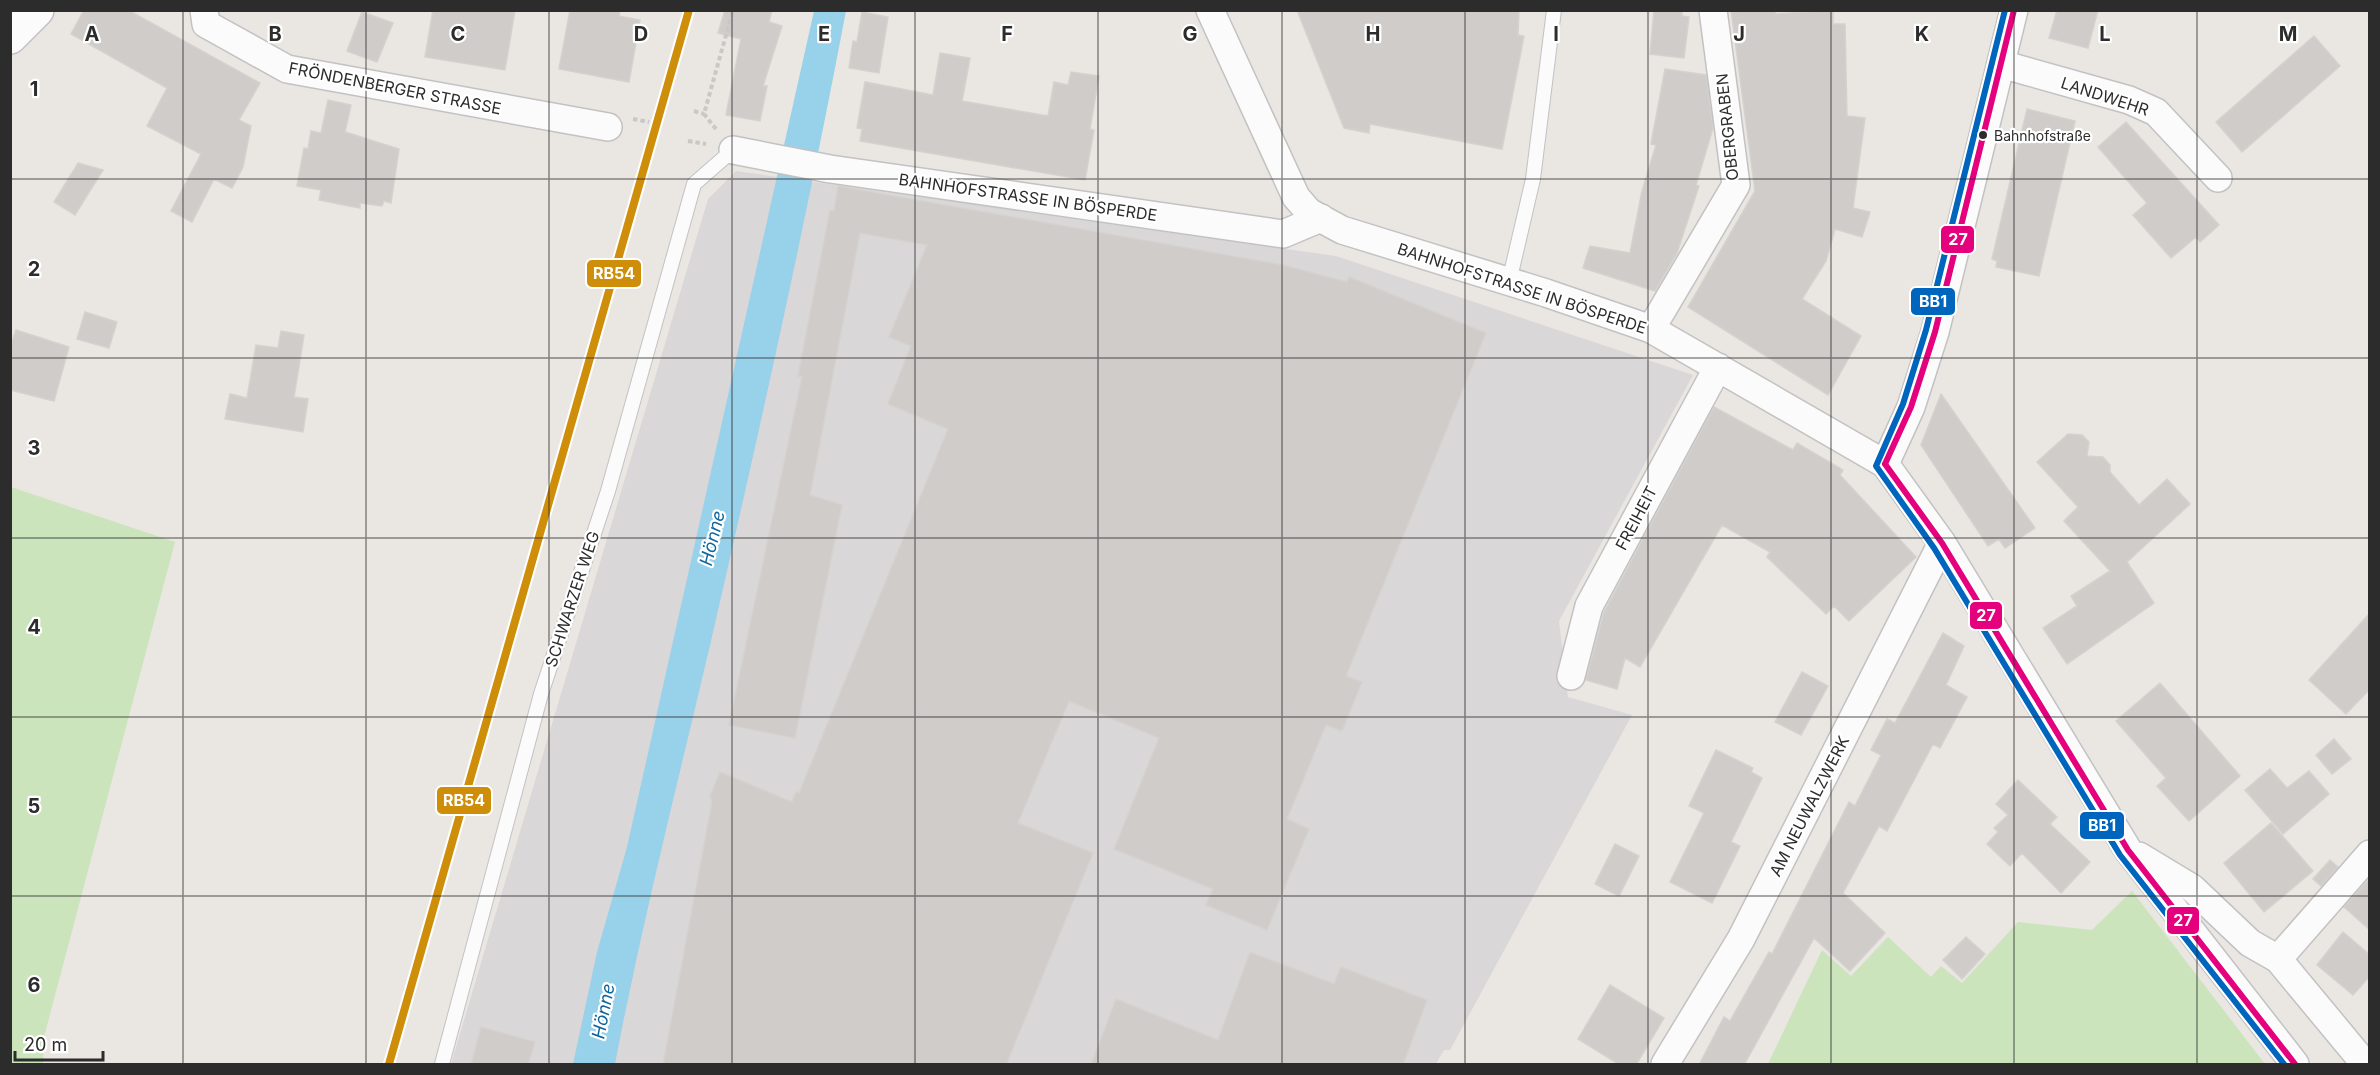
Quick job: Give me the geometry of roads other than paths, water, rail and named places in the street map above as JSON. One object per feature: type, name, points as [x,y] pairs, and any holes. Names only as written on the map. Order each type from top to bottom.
[{"type":"main road","points":[[10,37],[37,10]]},
{"type":"street","name":"FRÖNDENBERGER STRASSE","points":[[204,10],[206,24],[286,69],[608,127]]},
{"type":"street","name":"BAHNHOFSTRASSE IN BÖSPERDE","points":[[1210,10],[1296,197],[1309,212],[1342,230],[1651,329],[1885,464],[1942,543],[2128,850],[2295,1065]]},
{"type":"street","name":"OBERGRABEN","points":[[1651,329],[1736,185],[1713,10]]},
{"type":"street","points":[[1885,464],[1911,407],[1935,332],[2014,10]]},
{"type":"street","name":"LANDWEHR","points":[[2001,64],[2129,100],[2156,112],[2218,178]]},
{"type":"street","name":"BAHNHOFSTRASSE IN BÖSPERDE","points":[[720,147],[830,169],[1282,234],[1321,218]]},
{"type":"street","name":"FREIHEIT","points":[[1571,676],[1589,606],[1718,367]]},
{"type":"street","name":"AM NEUWALZWERK","points":[[1665,1065],[1741,939],[1942,543]]},
{"type":"street","name":"BAHNHOFSTRASSE IN BÖSPERDE","points":[[2128,850],[2192,888],[2250,943],[2278,959],[2365,1065]]},
{"type":"street","points":[[2278,959],[2370,855]]},
{"type":"lane","points":[[1509,282],[1533,179],[1554,10]]},
{"type":"lane","name":"SCHWARZER WEG","points":[[442,1065],[541,694],[608,490],[694,184],[720,147]]},
{"type":"water","name":"Hönne","points":[[814,11],[846,11],[815,169],[764,405],[649,905],[615,1064],[573,1064],[597,952],[627,847]]},
{"type":"place","name":"Bahnhofstraße","points":[[1983,135]]}]
